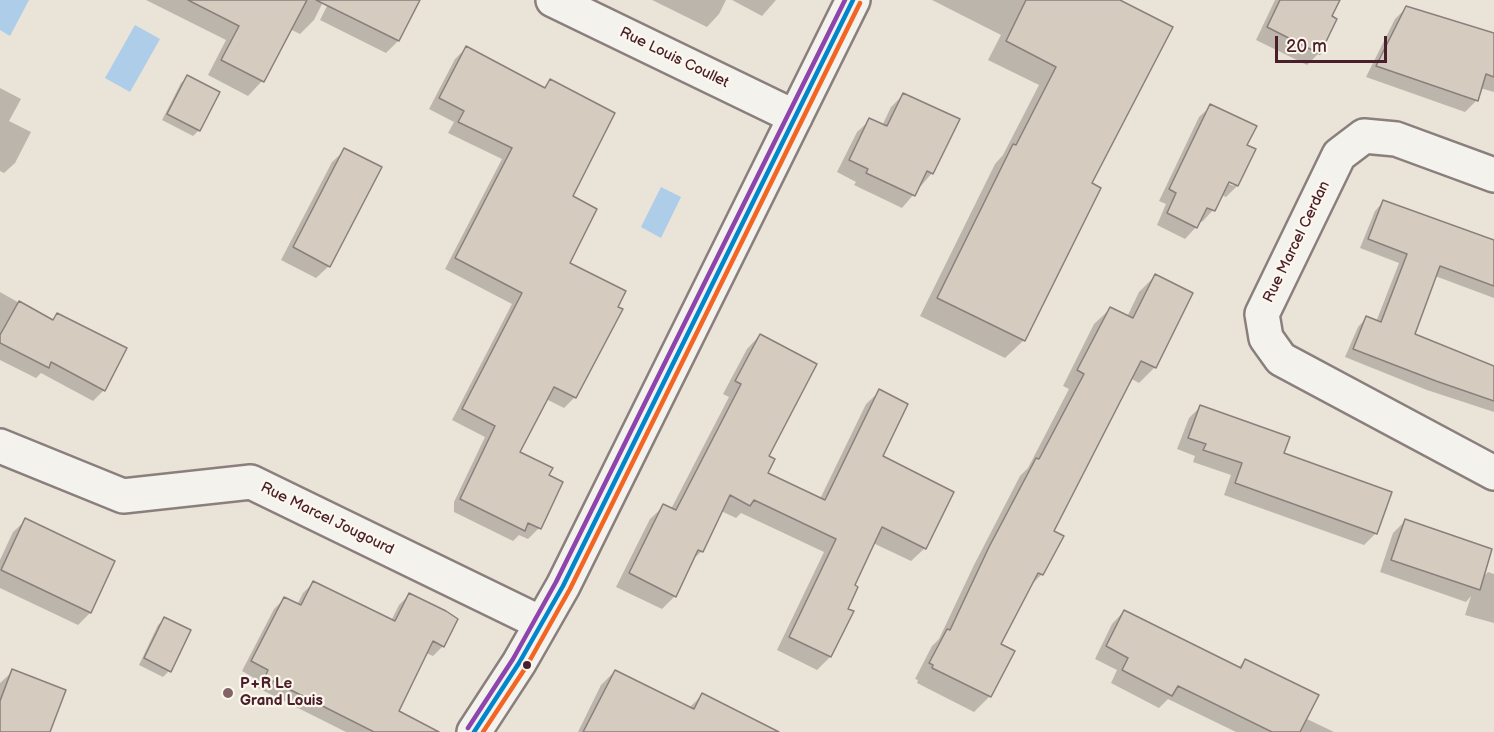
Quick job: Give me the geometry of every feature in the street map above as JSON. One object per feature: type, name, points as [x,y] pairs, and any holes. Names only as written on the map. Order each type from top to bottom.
[{"type":"street","name":"Rue Louis Coullet","points":[[552,0],[795,117]]},
{"type":"street","points":[[480,726],[563,586],[853,0]]},
{"type":"street","name":"Rue Marcel Cerdan","points":[[1494,175],[1396,140],[1364,136],[1339,155],[1262,314],[1266,338],[1281,359],[1494,473]]},
{"type":"street","name":"Rue Marcel Jougourd","points":[[0,446],[123,496],[251,482],[541,623]]},
{"type":"water","points":[[0,0],[29,0],[10,36],[0,30]]},
{"type":"water","points":[[135,25],[160,39],[130,92],[105,78]]},
{"type":"water","points":[[661,187],[681,197],[661,238],[641,227]]},
{"type":"building","points":[[188,0],[307,0],[264,82],[221,60],[239,26]]},
{"type":"building","points":[[316,0],[420,0],[399,41]]},
{"type":"building","points":[[1026,0],[1120,0],[1173,27],[1092,183],[1101,188],[1025,341],[937,298],[1013,144],[1016,145],[1056,67],[1006,41]]},
{"type":"building","points":[[1280,0],[1340,0],[1332,16],[1337,19],[1320,54],[1267,27]]},
{"type":"building","points":[[1406,6],[1494,33],[1494,77],[1486,74],[1478,101],[1376,66]]},
{"type":"building","points":[[466,46],[545,88],[550,79],[615,113],[573,196],[597,209],[570,263],[626,291],[618,307],[623,309],[576,398],[554,387],[520,452],[553,468],[549,475],[563,482],[541,529],[528,523],[525,531],[460,499],[495,426],[462,409],[522,293],[455,258],[512,148],[458,122],[464,111],[439,98]]},
{"type":"building","points":[[187,75],[220,92],[200,131],[167,114]]},
{"type":"building","points":[[903,93],[960,119],[933,174],[927,171],[915,196],[866,173],[868,169],[849,160],[869,118],[887,126]]},
{"type":"building","points":[[1210,104],[1257,126],[1247,145],[1256,149],[1238,186],[1229,182],[1215,211],[1207,208],[1197,228],[1167,213],[1176,193],[1169,189]]},
{"type":"building","points":[[344,148],[382,167],[330,267],[293,247]]},
{"type":"building","points":[[1383,200],[1494,240],[1494,286],[1440,266],[1415,334],[1494,366],[1494,401],[1353,349],[1366,316],[1381,322],[1407,254],[1368,239]]},
{"type":"building","points":[[1155,274],[1193,293],[1156,368],[1141,361],[1054,531],[1064,536],[1043,575],[1038,573],[1001,644],[1015,651],[991,697],[932,668],[933,665],[929,663],[947,629],[950,630],[989,547],[1084,374],[1077,370],[1110,307],[1133,318]]},
{"type":"building","points":[[19,301],[53,320],[57,313],[127,348],[105,391],[51,362],[49,368],[0,343],[0,335]]},
{"type":"building","points":[[760,334],[817,364],[769,456],[775,459],[768,473],[825,500],[879,389],[908,404],[883,456],[954,492],[926,549],[882,527],[855,585],[858,587],[848,609],[854,611],[831,657],[789,637],[836,539],[754,500],[750,506],[730,495],[703,552],[698,550],[676,597],[629,573],[663,504],[676,510],[741,384],[735,381]]},
{"type":"building","points":[[1200,405],[1290,437],[1284,453],[1392,492],[1377,534],[1235,483],[1242,463],[1203,450],[1206,444],[1188,438]]},
{"type":"building","points":[[25,518],[115,561],[91,613],[1,570]]},
{"type":"building","points":[[1405,519],[1492,549],[1480,590],[1391,560]]},
{"type":"building","points":[[313,581],[395,621],[409,593],[458,619],[444,647],[433,641],[399,711],[439,732],[374,732],[265,677],[268,670],[251,661],[284,597],[301,605]]},
{"type":"building","points":[[1124,610],[1241,668],[1245,659],[1319,695],[1300,732],[1272,732],[1178,686],[1172,696],[1122,670],[1128,658],[1106,646]]},
{"type":"building","points":[[164,617],[191,630],[171,672],[144,658]]},
{"type":"building","points":[[12,669],[66,690],[50,732],[0,732],[0,701]]},
{"type":"building","points":[[615,670],[694,709],[702,693],[779,732],[583,732]]},
{"type":"transit line","points":[[468,728],[513,659],[556,582],[845,0]]},
{"type":"transit line","points":[[474,732],[519,663],[563,586],[853,0]]},
{"type":"transit line","points":[[483,732],[526,667],[570,589],[860,3]]},
{"type":"place","name":"P+R Le Grand Louis","points":[[228,693]]}]
